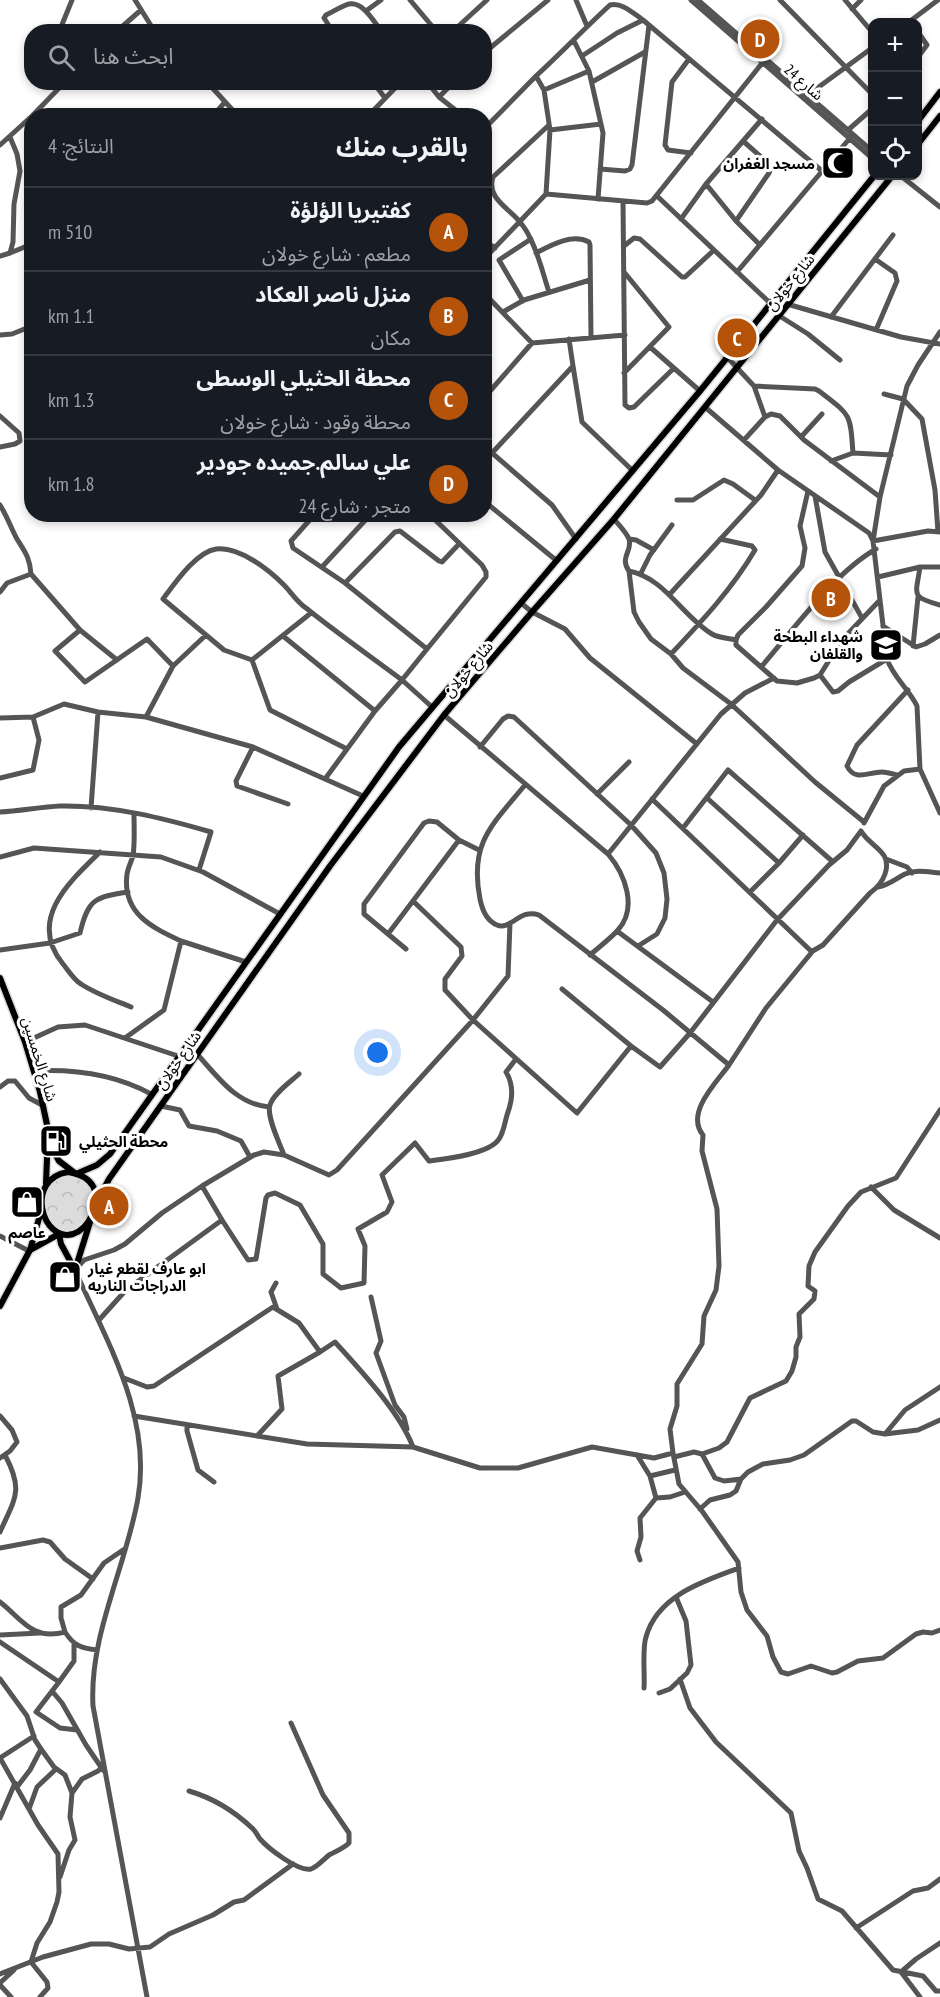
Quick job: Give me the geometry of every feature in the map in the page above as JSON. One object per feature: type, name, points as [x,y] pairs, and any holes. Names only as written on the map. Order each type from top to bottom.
[{"type":"main road","points":[[922,116],[940,92]]},
{"type":"main road","points":[[922,139],[940,116]]},
{"type":"main road","name":"شارع خولان","points":[[76,1174],[104,1160],[399,747],[700,392],[871,180]]},
{"type":"main road","name":"شارع خولان","points":[[96,1204],[109,1179],[330,866],[444,715],[614,519],[889,180]]},
{"type":"main road","points":[[322,856],[330,866]]},
{"type":"main road","name":"شارع الخمسين","points":[[0,978],[2,990],[25,1042],[34,1071],[55,1156],[76,1174]]},
{"type":"main road","name":"شارع الخمسين","points":[[46,1183],[48,1134]]},
{"type":"main road","points":[[0,1306],[30,1251],[42,1208],[46,1183],[56,1175],[68,1173],[83,1176],[92,1184],[96,1204],[75,1270]]},
{"type":"main road","points":[[42,1208],[48,1223],[58,1234],[75,1270]]},
{"type":"main road","points":[[30,1251],[58,1234],[76,1233],[83,1229],[91,1218]]},
{"type":"street","points":[[62,24],[72,0]]},
{"type":"street","points":[[135,0],[150,24]]},
{"type":"street","points":[[366,11],[381,0]]},
{"type":"street","points":[[411,0],[430,24]]},
{"type":"street","points":[[461,24],[487,0]]},
{"type":"street","points":[[492,46],[548,0]]},
{"type":"street","points":[[576,0],[587,26]]},
{"type":"street","name":"شارع 24","points":[[691,0],[868,147]]},
{"type":"street","name":"شارع 24","points":[[698,0],[868,154]]},
{"type":"street","points":[[780,0],[868,89]]},
{"type":"street","points":[[844,0],[868,27]]},
{"type":"street","points":[[852,9],[861,0]]},
{"type":"street","points":[[916,18],[939,1]]},
{"type":"street","points":[[327,24],[324,18],[326,15],[350,4],[357,5],[366,11],[376,24]]},
{"type":"street","points":[[492,121],[587,26],[610,5],[615,4],[621,5],[646,22],[822,171]]},
{"type":"street","points":[[125,24],[141,10]]},
{"type":"street","points":[[600,169],[626,171],[632,165],[645,52],[646,22]]},
{"type":"street","points":[[582,56],[617,33],[646,22]]},
{"type":"street","points":[[922,38],[927,45],[922,52]]},
{"type":"street","points":[[574,41],[589,70],[603,134],[598,199]]},
{"type":"street","points":[[592,82],[645,52]]},
{"type":"street","points":[[806,96],[868,52]]},
{"type":"street","points":[[689,59],[672,82],[665,145],[668,150],[691,153]]},
{"type":"street","points":[[546,194],[647,203],[652,201],[763,62]]},
{"type":"street","points":[[544,90],[589,70]]},
{"type":"street","points":[[492,251],[546,194],[550,127],[544,90],[536,76]]},
{"type":"street","points":[[39,108],[56,90]]},
{"type":"street","points":[[214,90],[231,108]]},
{"type":"street","points":[[379,90],[385,98]]},
{"type":"street","points":[[376,108],[392,90]]},
{"type":"street","points":[[433,90],[453,108]]},
{"type":"street","points":[[439,97],[446,90]]},
{"type":"street","points":[[220,108],[225,102]]},
{"type":"street","points":[[848,130],[868,113]]},
{"type":"street","points":[[681,219],[706,184],[762,119]]},
{"type":"street","points":[[0,145],[24,123]]},
{"type":"street","points":[[492,179],[550,127],[601,124]]},
{"type":"street","points":[[10,136],[17,153],[20,171],[14,204],[14,242],[10,253]]},
{"type":"street","points":[[736,272],[850,138]]},
{"type":"street","points":[[736,221],[771,168],[743,141]]},
{"type":"street","points":[[906,180],[940,207]]},
{"type":"street","points":[[706,184],[736,221],[760,245]]},
{"type":"street","points":[[492,190],[504,208],[520,221],[531,239],[549,292]]},
{"type":"street","points":[[657,196],[770,303]]},
{"type":"street","points":[[623,201],[625,405],[629,408],[634,407],[673,369]]},
{"type":"street","points":[[831,317],[893,235]]},
{"type":"street","points":[[624,246],[634,238],[640,239],[682,277],[685,277],[714,250]]},
{"type":"street","points":[[523,301],[499,260],[531,239]]},
{"type":"street","points":[[536,253],[555,242],[576,239],[586,240],[590,245],[591,337]]},
{"type":"street","points":[[0,256],[24,247]]},
{"type":"street","points":[[875,259],[895,273],[897,281],[876,330]]},
{"type":"street","points":[[624,271],[668,324],[668,329],[624,373]]},
{"type":"street","points":[[503,312],[523,301],[590,280]]},
{"type":"street","points":[[492,301],[532,344]]},
{"type":"street","points":[[787,304],[901,337],[940,344]]},
{"type":"street","points":[[778,315],[808,334],[840,360]]},
{"type":"street","points":[[0,335],[12,334],[24,329]]},
{"type":"street","points":[[873,541],[880,497],[907,386],[940,332]]},
{"type":"street","points":[[492,389],[532,344],[625,335]]},
{"type":"street","points":[[570,339],[582,422],[633,471]]},
{"type":"street","points":[[650,347],[700,392]]},
{"type":"street","points":[[727,357],[754,386],[765,417]]},
{"type":"street","points":[[573,366],[492,453],[552,505],[576,539]]},
{"type":"street","points":[[754,386],[819,391],[849,416],[853,453]]},
{"type":"street","points":[[873,541],[928,531],[939,532],[937,490],[922,419],[903,399],[884,394]]},
{"type":"street","points":[[705,407],[778,470],[868,533],[873,541],[876,549],[887,659],[890,668],[908,690],[917,706],[920,769],[940,813]]},
{"type":"street","points":[[744,440],[765,417],[771,414],[780,416],[801,437],[880,497]]},
{"type":"street","points":[[801,437],[822,414]]},
{"type":"street","points":[[0,416],[19,433],[20,441],[0,447]]},
{"type":"street","points":[[831,461],[853,453],[891,455]]},
{"type":"street","points":[[669,595],[761,495],[778,470]]},
{"type":"street","points":[[677,500],[693,500],[724,480],[755,500]]},
{"type":"street","points":[[808,491],[800,526],[805,548],[802,566],[738,635],[736,645],[777,681],[797,683],[820,675],[841,641],[880,600]]},
{"type":"street","points":[[815,496],[825,552],[862,618]]},
{"type":"street","points":[[0,505],[17,539],[27,552],[31,574],[80,630],[117,660]]},
{"type":"street","points":[[492,508],[557,561]]},
{"type":"street","points":[[614,519],[629,539],[624,560],[629,571],[634,612],[651,639],[671,654],[683,668],[731,704],[815,782],[864,822]]},
{"type":"street","points":[[308,522],[291,541],[293,548],[345,583],[427,649]]},
{"type":"street","points":[[322,567],[364,522]]},
{"type":"street","points":[[326,778],[375,711],[486,577],[482,565],[437,522]]},
{"type":"street","points":[[641,573],[672,525]]},
{"type":"street","points":[[345,583],[395,532],[400,531],[442,562],[459,544]]},
{"type":"street","points":[[629,539],[636,540],[654,550]]},
{"type":"street","points":[[671,654],[700,624],[736,580],[755,549],[753,546],[720,539]]},
{"type":"street","points":[[252,660],[224,650],[163,598],[194,562],[206,553],[217,549],[235,552],[262,566],[311,613],[402,680],[432,707]]},
{"type":"street","points":[[761,667],[838,578],[876,549]]},
{"type":"street","points":[[878,577],[920,567],[940,567]]},
{"type":"street","points":[[914,646],[918,597],[916,591],[920,567]]},
{"type":"street","points":[[629,571],[641,573],[712,633],[736,640]]},
{"type":"street","points":[[0,592],[7,583],[31,574]]},
{"type":"street","points":[[918,597],[940,605]]},
{"type":"street","points":[[521,603],[532,612],[565,629],[590,658],[697,744]]},
{"type":"street","points":[[252,660],[311,613]]},
{"type":"street","points":[[883,626],[914,646],[925,644],[940,635]]},
{"type":"street","points":[[80,630],[55,651],[85,682],[147,639],[172,666]]},
{"type":"street","points":[[146,717],[172,666],[206,635]]},
{"type":"street","points":[[283,636],[375,711]]},
{"type":"street","points":[[820,675],[833,692],[838,691],[887,659]]},
{"type":"street","points":[[252,660],[270,710],[347,749]]},
{"type":"street","points":[[608,854],[731,704],[745,693],[774,678]]},
{"type":"street","points":[[897,775],[883,772],[855,775],[847,766],[857,745],[908,690]]},
{"type":"street","points":[[0,718],[33,717],[64,704],[98,712],[146,717],[253,747],[363,796]]},
{"type":"street","points":[[91,808],[98,712]]},
{"type":"street","points":[[444,715],[608,854],[619,867],[628,902],[627,913],[617,931],[590,955]]},
{"type":"street","points":[[480,747],[503,719],[508,716],[514,717],[631,825],[656,853],[661,862],[667,898],[663,925],[657,934],[638,946]]},
{"type":"street","points":[[0,778],[33,770],[39,740],[33,717]]},
{"type":"street","points":[[253,747],[236,781],[237,786],[288,804]]},
{"type":"street","points":[[597,794],[629,762]]},
{"type":"street","points":[[562,988],[631,1046],[660,1067],[690,1033],[777,920],[832,861],[847,850],[861,831],[884,786],[904,771],[920,769]]},
{"type":"street","points":[[683,828],[728,770],[832,861]]},
{"type":"street","points":[[525,785],[491,827],[479,850],[476,882],[482,910],[494,924],[502,926],[525,913],[531,912],[539,915],[729,1065]]},
{"type":"street","points":[[706,798],[778,863]]},
{"type":"street","points":[[652,799],[811,952]]},
{"type":"street","points":[[0,812],[59,806],[91,808],[167,819],[211,832],[199,870]]},
{"type":"street","points":[[134,814],[133,855],[127,874],[128,892],[129,900],[141,918],[155,928],[181,940],[246,962]]},
{"type":"street","points":[[406,949],[364,914],[364,904],[424,823],[433,820],[459,840],[479,850]]},
{"type":"street","points":[[861,831],[886,859],[907,867],[912,873]]},
{"type":"street","points":[[750,892],[803,835]]},
{"type":"street","points":[[387,934],[459,840]]},
{"type":"street","points":[[0,857],[34,848],[161,857],[199,870],[280,914]]},
{"type":"street","points":[[100,852],[74,876],[57,901],[50,918],[50,943],[56,956],[79,983],[131,1007]]},
{"type":"street","points":[[878,887],[886,870],[886,859]]},
{"type":"street","points":[[940,873],[926,871],[904,875],[870,893],[823,945],[811,952],[766,1008],[706,1098],[697,1117],[699,1130],[704,1135],[702,1151],[714,1189],[717,1209],[719,1266],[716,1290],[704,1317],[702,1344],[677,1384],[677,1406],[670,1429],[679,1484],[738,1562],[741,1592],[747,1610],[767,1636],[773,1657],[781,1672],[785,1674],[811,1666],[832,1673],[837,1672],[858,1661],[883,1658],[923,1632],[932,1633],[940,1630]]},
{"type":"street","points":[[0,950],[50,943],[80,933],[83,919],[91,904],[103,896],[128,892]]},
{"type":"street","points":[[413,901],[461,947],[462,956],[445,979],[445,990],[473,1020],[577,1113],[631,1046]]},
{"type":"street","points":[[147,1997],[103,1770],[92,1684],[97,1650],[138,1498],[141,1450],[124,1378],[75,1270],[84,1260],[125,1244],[162,1213],[250,1157],[264,1152],[284,1155],[329,1175],[337,1170],[473,1020],[508,976],[510,923]]},
{"type":"street","points":[[617,931],[713,1002]]},
{"type":"street","points":[[125,1038],[164,1010],[181,940]]},
{"type":"street","points":[[25,1042],[58,1027],[85,1025],[178,1056]]},
{"type":"street","points":[[197,1054],[244,1101],[257,1106],[269,1107]]},
{"type":"street","points":[[202,1186],[248,1260],[256,1259],[266,1198],[275,1193],[300,1205],[323,1244],[323,1274],[341,1288],[364,1283],[365,1246],[358,1230],[387,1212],[392,1202],[382,1174],[415,1143],[429,1161],[457,1157],[492,1146],[499,1139],[511,1104],[512,1082],[506,1072],[516,1059]]},
{"type":"street","points":[[34,1071],[62,1070],[91,1074],[131,1083],[151,1094]]},
{"type":"street","points":[[284,1155],[270,1117],[269,1107],[299,1074]]},
{"type":"street","points":[[0,1087],[8,1081],[15,1081],[29,1098],[42,1106]]},
{"type":"street","points":[[161,1106],[180,1110],[189,1126],[217,1131],[241,1141],[250,1157]]},
{"type":"street","points":[[134,1416],[307,1443],[413,1447],[480,1468],[518,1468],[592,1447],[654,1458],[694,1452],[702,1454],[719,1448],[727,1442],[750,1398],[786,1381],[792,1371],[800,1337],[799,1314],[814,1299],[815,1291],[808,1286],[809,1266],[815,1252],[861,1192],[896,1178],[940,1110]]},
{"type":"street","points":[[871,1187],[894,1210],[940,1238]]},
{"type":"street","points":[[99,1320],[126,1290],[222,1220]]},
{"type":"street","points":[[0,1236],[30,1251]]},
{"type":"street","points":[[276,1283],[271,1292],[277,1309]]},
{"type":"street","points":[[371,1297],[381,1341],[376,1353],[395,1405],[404,1417],[413,1447]]},
{"type":"street","points":[[124,1378],[147,1387],[154,1386],[273,1307],[299,1323],[320,1353]]},
{"type":"street","points":[[257,1436],[282,1409],[278,1376],[335,1342],[363,1372],[408,1433]]},
{"type":"street","points":[[885,1434],[905,1410],[940,1387]]},
{"type":"street","points":[[0,1416],[12,1430],[17,1442],[2,1456],[15,1477],[16,1487],[10,1511],[0,1532]]},
{"type":"street","points":[[700,1509],[710,1500],[730,1495],[748,1472],[763,1464],[790,1460],[804,1455],[852,1421],[873,1432],[885,1434],[918,1430],[940,1420]]},
{"type":"street","points":[[187,1426],[198,1470],[214,1482]]},
{"type":"street","points":[[702,1454],[715,1478],[724,1481],[741,1479]]},
{"type":"street","points":[[637,1455],[650,1476],[656,1498]]},
{"type":"street","points":[[650,1476],[675,1470]]},
{"type":"street","points":[[640,1560],[637,1551],[641,1537],[640,1518],[656,1498],[670,1497],[685,1492]]},
{"type":"street","points":[[0,1548],[43,1540],[50,1542],[65,1559],[93,1579]]},
{"type":"street","points":[[97,1650],[74,1645],[65,1632],[61,1607],[81,1595],[104,1563],[124,1549]]},
{"type":"street","points":[[644,1688],[645,1639],[654,1617],[669,1600],[707,1580],[739,1568]]},
{"type":"street","points":[[659,1693],[670,1689],[687,1673],[691,1665],[686,1621],[676,1597]]},
{"type":"street","points":[[0,1602],[24,1624],[42,1633]]},
{"type":"street","points":[[0,1635],[65,1632]]},
{"type":"street","points":[[0,1642],[59,1682]]},
{"type":"street","points":[[27,1716],[36,1712],[74,1661],[74,1645]]},
{"type":"street","points":[[0,1679],[27,1716],[41,1749],[56,1769],[65,1775],[72,1793],[70,1817],[75,1840],[59,1878]]},
{"type":"street","points":[[680,1679],[690,1708],[716,1742],[791,1813],[799,1851],[818,1899],[842,1911],[893,1970],[923,1976],[936,1991],[940,1991]]},
{"type":"street","points":[[52,1691],[62,1703],[103,1770]]},
{"type":"street","points":[[36,1712],[60,1728],[77,1730]]},
{"type":"street","points":[[189,1791],[207,1796],[230,1810],[251,1827],[267,1846],[293,1864],[308,1869],[313,1868],[345,1847],[350,1838],[345,1825],[323,1795],[291,1723]]},
{"type":"street","points":[[31,1962],[37,1942],[54,1912],[59,1892],[57,1851],[29,1809],[0,1758],[34,1736]]},
{"type":"street","points":[[0,1818],[16,1785],[30,1770],[41,1749]]},
{"type":"street","points":[[29,1809],[37,1787],[56,1769]]},
{"type":"street","points":[[72,1793],[82,1779],[103,1770]]},
{"type":"street","points":[[0,1974],[58,1952],[91,1944],[103,1943],[138,1949],[150,1947],[169,1934],[213,1915],[234,1902],[244,1900],[293,1864]]},
{"type":"street","points":[[856,1928],[913,1891],[928,1888],[940,1879]]},
{"type":"street","points":[[902,1972],[916,1959],[940,1943]]},
{"type":"street","points":[[31,1962],[47,1982],[48,1988],[40,1997]]},
{"type":"street","points":[[12,1997],[0,1984],[16,1969]]},
{"type":"street","points":[[902,1972],[920,1997]]},
{"type":"green space","points":[[73,1176],[84,1181],[88,1186],[92,1201],[89,1213],[77,1227],[65,1231],[55,1225],[48,1215],[45,1202],[48,1189],[57,1179]]},
{"type":"place","name":"علي سالم.جميده جودير","points":[[760,39]]},
{"type":"place","name":"مسجد الغفران","points":[[838,163]]},
{"type":"place","name":"محطة الحثيلي الوسطى","points":[[737,338]]},
{"type":"place","name":"منزل ناصر العكاد","points":[[831,598]]},
{"type":"place","name":"شهداء البطحة والقلفان","points":[[886,645]]},
{"type":"place","name":"محطة الحثيلي","points":[[56,1141]]},
{"type":"place","name":"عاصم","points":[[27,1202]]},
{"type":"place","name":"كفتيريا الؤلؤة","points":[[109,1206]]},
{"type":"place","name":"ابو عارف لقطع غيار الدراجات الناريه","points":[[65,1277]]}]
